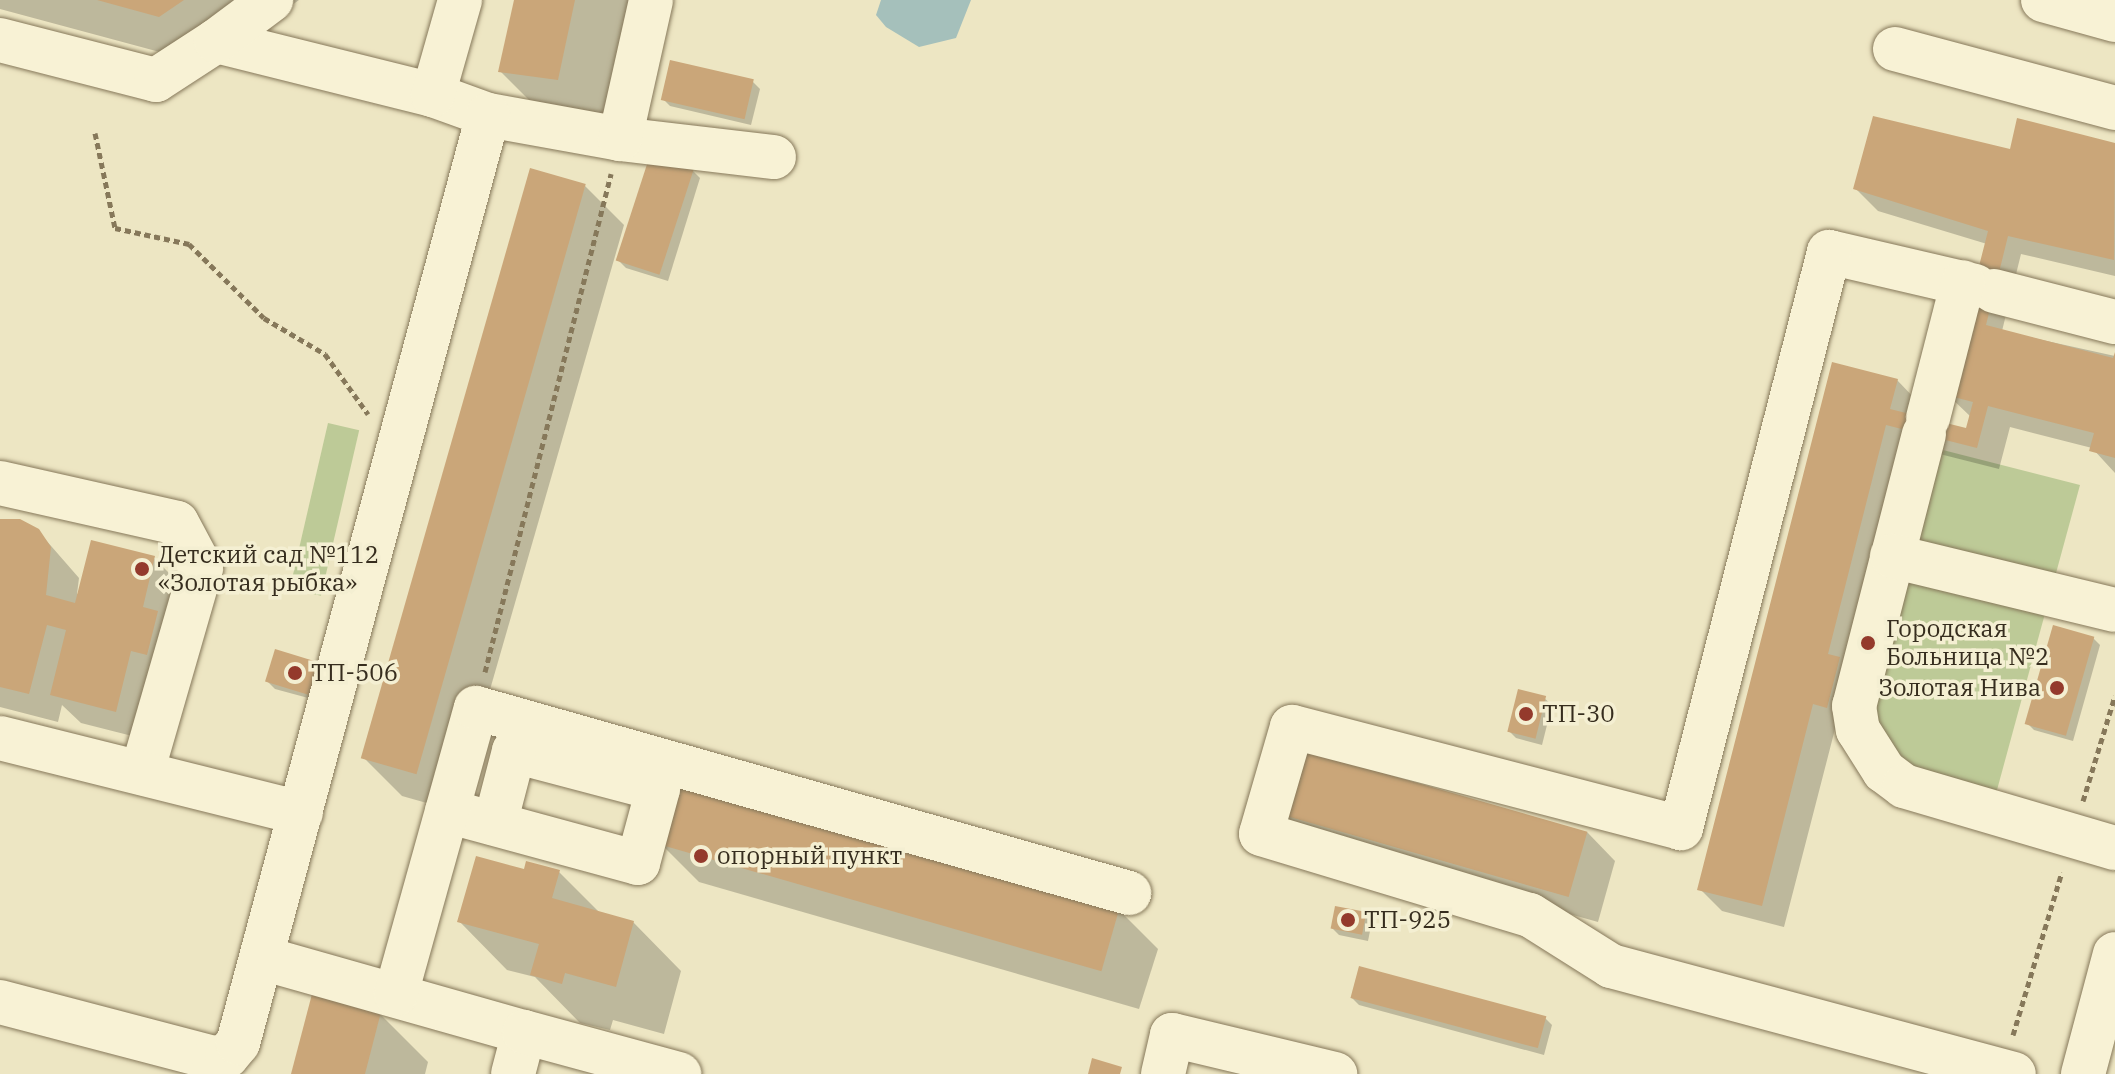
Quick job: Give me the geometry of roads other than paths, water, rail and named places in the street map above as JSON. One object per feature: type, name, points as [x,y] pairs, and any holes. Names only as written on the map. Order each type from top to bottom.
[{"type":"street","points":[[0,40],[156,80],[271,0]]},
{"type":"street","points":[[433,95],[460,0]]},
{"type":"street","points":[[620,139],[651,0]]},
{"type":"street","points":[[2043,0],[2115,20]]},
{"type":"street","points":[[216,41],[433,95],[488,115],[620,139],[774,157]]},
{"type":"street","points":[[1895,49],[2115,108]]},
{"type":"street","points":[[0,1002],[214,1058],[227,1056],[238,1043],[488,115]]},
{"type":"street","points":[[2008,1072],[1611,966],[1530,915],[1261,834],[1292,727],[1681,828],[1829,252],[2115,322]]},
{"type":"street","points":[[1977,286],[1926,426],[1854,706],[1869,752],[1904,786],[2115,848]]},
{"type":"street","points":[[0,483],[177,523],[201,568],[142,773]]},
{"type":"street","points":[[1892,556],[2115,610]]},
{"type":"street","points":[[396,994],[476,708],[1129,893]]},
{"type":"street","points":[[0,738],[301,813]]},
{"type":"street","points":[[447,811],[495,824]]},
{"type":"street","points":[[262,958],[679,1074]]},
{"type":"street","points":[[2083,1074],[2112,977]]},
{"type":"street","points":[[513,1074],[524,1032]]},
{"type":"street","points":[[1163,1074],[1172,1035],[1335,1074]]},
{"type":"water","points":[[881,0],[971,0],[956,38],[919,47],[886,27],[876,15]]},
{"type":"place","name":"Детский сад №112 «Золотая рыбка»","points":[[142,569]]},
{"type":"place","name":"Городская Больница №2","points":[[1868,643]]},
{"type":"place","name":"ТП-506","points":[[295,673]]},
{"type":"place","name":"Золотая Нива","points":[[2057,688]]},
{"type":"place","name":"ТП-30","points":[[1526,714]]},
{"type":"place","name":"опорный пункт","points":[[701,856]]},
{"type":"place","name":"ТП-925","points":[[1348,920]]}]
